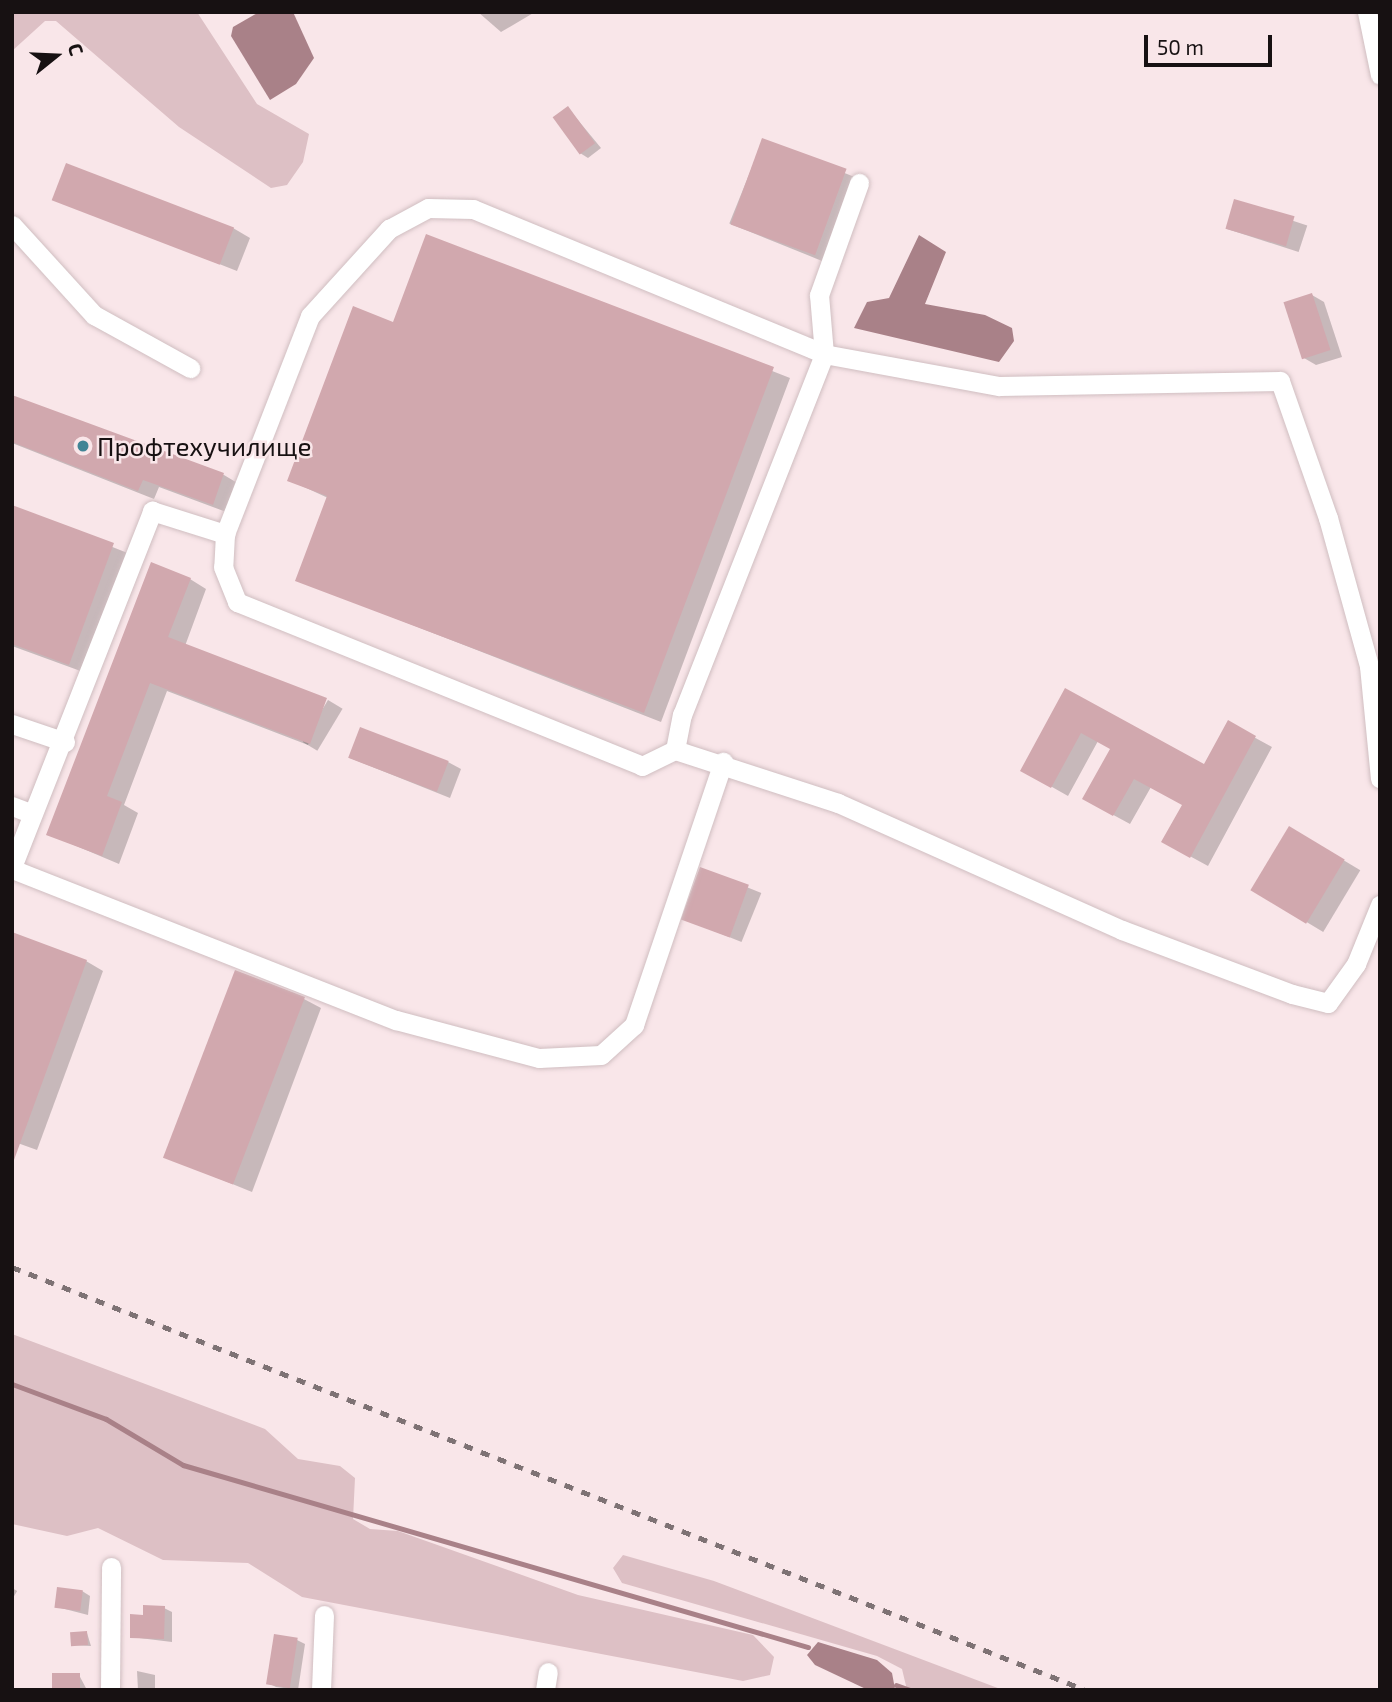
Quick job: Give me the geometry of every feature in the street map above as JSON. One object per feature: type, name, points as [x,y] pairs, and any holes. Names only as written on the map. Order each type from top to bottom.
[{"type":"street","points":[[1367,12],[1380,75]]},
{"type":"street","points":[[675,750],[682,715],[824,354],[819,295],[859,183]]},
{"type":"street","points":[[1380,778],[1369,666],[1328,518],[1280,381],[999,386],[824,354],[474,209],[428,208],[390,229],[310,316],[225,534],[223,566],[237,602],[642,766],[675,750],[723,762],[838,803],[1122,930],[1328,1003],[1356,964],[1380,905]]},
{"type":"street","points":[[12,225],[94,315],[190,368]]},
{"type":"street","points":[[225,534],[152,510],[65,742],[12,868],[396,1020],[539,1058],[601,1055],[634,1025],[723,762]]},
{"type":"street","points":[[12,723],[65,742]]},
{"type":"street","points":[[12,806],[33,814]]},
{"type":"street","points":[[110,1690],[111,1567]]},
{"type":"street","points":[[321,1690],[324,1615]]},
{"type":"shaded area","points":[[12,12],[197,12],[257,104],[309,134],[303,162],[287,185],[271,188],[179,127],[56,21],[45,21],[12,51]]},
{"type":"shaded area","points":[[259,12],[293,12],[314,58],[296,84],[270,100],[231,36],[233,27]]},
{"type":"shaded area","points":[[919,235],[946,252],[925,304],[985,315],[1012,328],[1014,341],[999,362],[854,328],[867,302],[889,298]]},
{"type":"shaded area","points":[[12,1334],[265,1429],[298,1459],[340,1466],[355,1478],[353,1519],[370,1529],[398,1531],[578,1595],[753,1635],[774,1657],[770,1675],[743,1681],[302,1597],[248,1563],[163,1560],[98,1528],[67,1536],[12,1524]]},
{"type":"shaded area","points":[[623,1555],[714,1581],[1003,1690],[907,1690],[902,1669],[877,1656],[622,1583],[613,1568]]},
{"type":"shaded area","points":[[818,1642],[877,1660],[892,1673],[895,1689],[868,1690],[815,1665],[807,1655]]},
{"type":"building","points":[[568,106],[595,143],[580,154],[553,117]]},
{"type":"building","points":[[762,138],[847,169],[815,255],[731,224]]},
{"type":"building","points":[[66,163],[234,228],[220,265],[52,200]]},
{"type":"building","points":[[1234,199],[1295,216],[1286,246],[1225,229]]},
{"type":"building","points":[[426,234],[774,367],[644,713],[295,581],[327,496],[287,481],[353,306],[393,322]]},
{"type":"building","points":[[1312,293],[1331,350],[1302,359],[1283,302]]},
{"type":"building","name":"Профтехучилище","points":[[12,395],[224,473],[213,505],[143,480],[138,491],[12,442]]},
{"type":"building","points":[[12,505],[114,543],[69,665],[12,644]]},
{"type":"building","points":[[151,562],[191,578],[168,637],[327,698],[310,744],[150,683],[107,796],[122,802],[102,856],[46,835]]},
{"type":"building","points":[[1065,688],[1204,764],[1228,720],[1256,736],[1190,858],[1161,842],[1182,805],[1134,779],[1113,816],[1082,799],[1110,749],[1081,733],[1051,788],[1020,771]]},
{"type":"building","points":[[360,727],[449,761],[437,792],[348,758]]},
{"type":"building","points":[[1289,826],[1345,859],[1306,924],[1250,890]]},
{"type":"building","points":[[700,867],[749,885],[730,937],[681,920]]},
{"type":"building","points":[[12,932],[87,960],[14,1160],[12,1159]]},
{"type":"building","points":[[235,970],[305,997],[233,1185],[163,1158]]},
{"type":"building","points":[[57,1587],[83,1590],[80,1611],[54,1608]]},
{"type":"building","points":[[143,1605],[165,1606],[164,1639],[130,1638],[130,1614],[143,1615]]},
{"type":"building","points":[[87,1631],[88,1645],[71,1646],[70,1632]]},
{"type":"building","points":[[274,1634],[298,1638],[290,1688],[266,1684]]},
{"type":"building","points":[[52,1673],[80,1673],[80,1690],[52,1690]]},
{"type":"waterway","points":[[12,1384],[106,1419],[183,1465],[808,1647]]},
{"type":"waterway","points":[[896,1685],[910,1690]]},
{"type":"railway","points":[[12,1267],[1086,1690]]},
{"type":"place","name":"Профтехучилище","points":[[83,446]]}]
